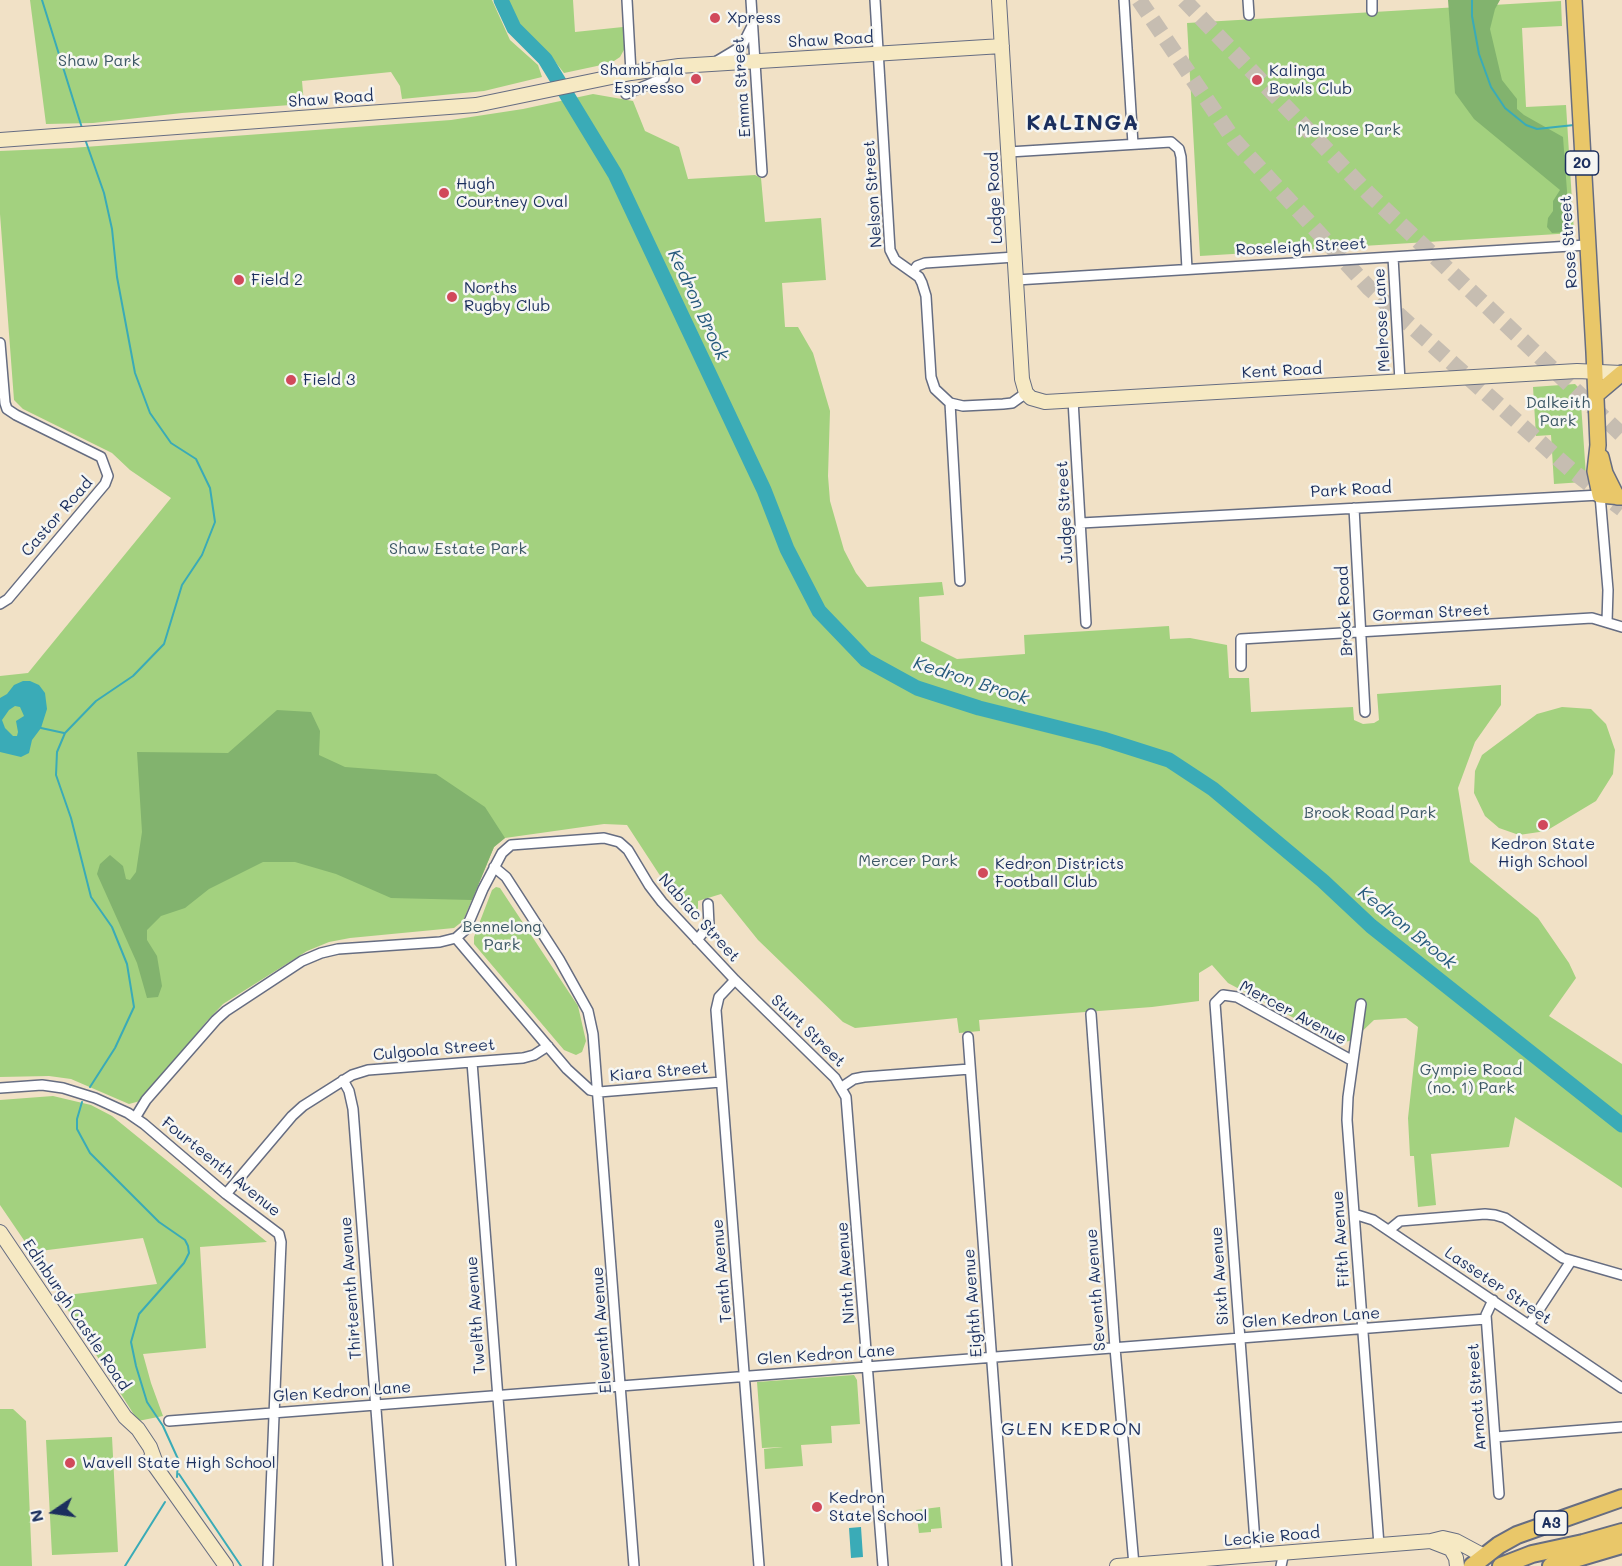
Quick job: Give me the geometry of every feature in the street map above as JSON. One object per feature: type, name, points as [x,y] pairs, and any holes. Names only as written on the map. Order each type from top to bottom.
[{"type":"highway","name":"A3","points":[[1478,1561],[1517,1535],[1622,1498]]},
{"type":"highway","points":[[1501,1566],[1532,1554],[1622,1532]]},
{"type":"highway","points":[[1551,1566],[1622,1545]]},
{"type":"main road","name":"Rose Street","points":[[1574,0],[1595,371],[1598,446],[1595,471],[1600,495]]},
{"type":"main road","points":[[1596,395],[1622,373]]},
{"type":"main road","name":"Rose Street","points":[[1598,446],[1605,473],[1619,497]]},
{"type":"main road","name":"Park Road","points":[[1600,495],[1619,497]]},
{"type":"street","points":[[627,0],[632,74]]},
{"type":"street","name":"Emma Street","points":[[751,0],[762,172]]},
{"type":"street","name":"Nelson Street","points":[[876,0],[890,250],[894,260],[919,277],[925,289],[931,377],[935,389],[950,404]]},
{"type":"street","name":"Lodge Road","points":[[999,0],[1022,379],[1026,393]]},
{"type":"street","points":[[1124,0],[1133,144]]},
{"type":"street","points":[[1248,0],[1249,15]]},
{"type":"street","points":[[1372,0],[1372,11]]},
{"type":"street","points":[[712,63],[724,59],[742,46],[753,24]]},
{"type":"street","name":"Shaw Road","points":[[0,140],[476,105],[662,68],[712,63],[1002,46]]},
{"type":"street","points":[[626,94],[664,78],[662,68]]},
{"type":"street","points":[[1009,152],[1171,142],[1179,149],[1187,269]]},
{"type":"street","name":"Roseleigh Street","points":[[1016,280],[1587,244]]},
{"type":"street","points":[[912,272],[917,266],[925,263],[1015,257]]},
{"type":"street","name":"Melrose Lane","points":[[1393,257],[1400,381]]},
{"type":"street","name":"Castor Road","points":[[0,343],[5,403],[9,411],[101,457],[108,474],[105,484],[8,599],[0,604]]},
{"type":"street","name":"Kent Road","points":[[1026,393],[1031,398],[1045,402],[1595,371],[1622,373]]},
{"type":"street","points":[[960,581],[950,404],[963,406],[1003,404],[1018,400],[1026,393]]},
{"type":"street","name":"Judge Street","points":[[1073,400],[1086,622]]},
{"type":"street","name":"Park Road","points":[[1081,523],[1600,495]]},
{"type":"street","name":"Rose Street","points":[[1600,495],[1608,590],[1607,622]]},
{"type":"street","name":"Brook Road","points":[[1354,508],[1365,712]]},
{"type":"street","name":"Gorman Street","points":[[1241,666],[1240,639],[1592,618],[1622,627]]},
{"type":"street","name":"Nabiac Street","points":[[494,867],[505,850],[512,845],[604,838],[622,844],[649,885],[735,980]]},
{"type":"street","points":[[135,1118],[146,1100],[221,1016],[302,961],[338,949],[440,942],[456,938],[466,929],[494,867]]},
{"type":"street","name":"Eleventh Avenue","points":[[494,867],[506,877],[582,998],[588,1011],[596,1048],[634,1566]]},
{"type":"street","points":[[697,940],[709,925],[708,904]]},
{"type":"street","points":[[456,938],[579,1081],[590,1090],[599,1092]]},
{"type":"street","name":"Tenth Avenue","points":[[735,980],[722,993],[716,1006],[759,1566]]},
{"type":"street","name":"Sturt Street","points":[[735,980],[831,1073],[842,1087],[855,1079],[864,1077],[970,1069]]},
{"type":"street","name":"Mercer Avenue","points":[[1220,997],[1227,995],[1237,997],[1353,1061]]},
{"type":"street","name":"Sixth Avenue","points":[[1220,997],[1215,1003],[1215,1014],[1256,1554]]},
{"type":"street","name":"Fifth Avenue","points":[[1361,1004],[1347,1108],[1379,1545]]},
{"type":"street","name":"Seventh Avenue","points":[[1091,1014],[1115,1348],[1134,1565]]},
{"type":"street","name":"Eighth Avenue","points":[[968,1037],[1007,1566]]},
{"type":"street","name":"Culgoola Street","points":[[226,1194],[292,1116],[303,1106],[343,1080],[368,1070],[529,1057],[548,1046]]},
{"type":"street","name":"Twelfth Avenue","points":[[472,1062],[510,1566]]},
{"type":"street","name":"Thirteenth Avenue","points":[[343,1080],[349,1091],[353,1109],[388,1566]]},
{"type":"street","name":"Kiara Street","points":[[599,1092],[722,1082]]},
{"type":"street","name":"Fourteenth Avenue","points":[[0,1088],[42,1085],[71,1090],[99,1100],[135,1118],[226,1194],[279,1234],[268,1566]]},
{"type":"street","name":"Ninth Avenue","points":[[842,1087],[849,1112],[883,1566]]},
{"type":"street","name":"Lasseter Street","points":[[1354,1214],[1370,1218],[1389,1230],[1622,1388]]},
{"type":"street","points":[[1389,1230],[1400,1221],[1495,1215],[1505,1218],[1571,1261],[1622,1275]]},
{"type":"street","name":"Edinburgh Castle Road","points":[[0,1232],[125,1417],[131,1434],[143,1452],[157,1466],[225,1566]]},
{"type":"street","points":[[1528,1325],[1571,1261]]},
{"type":"street","name":"Arnott Street","points":[[1493,1300],[1486,1319],[1499,1494]]},
{"type":"street","name":"Glen Kedron Lane","points":[[169,1421],[1486,1319]]},
{"type":"street","points":[[1495,1437],[1622,1427]]},
{"type":"street","name":"Leckie Road","points":[[1117,1566],[1256,1554],[1282,1559],[1443,1538],[1450,1539],[1478,1561]]},
{"type":"street","points":[[1431,1541],[1451,1549],[1457,1566]]},
{"type":"green space","name":"Shaw Park","points":[[30,0],[492,0],[510,40],[538,65],[542,77],[484,91],[402,99],[400,86],[391,72],[302,81],[304,104],[182,113],[93,123],[46,124]]},
{"type":"green space","points":[[508,0],[573,0],[575,32],[623,27],[625,48],[620,57],[611,63],[564,73],[549,54],[519,24]]},
{"type":"green space","points":[[1448,0],[1500,0],[1490,29],[1502,80],[1517,99],[1517,109],[1563,137],[1570,232],[1552,233],[1547,227],[1548,218],[1553,211],[1553,201],[1560,190],[1474,119],[1455,93]]},
{"type":"green space","name":"Melrose Park","points":[[1561,1],[1562,26],[1522,28],[1526,107],[1566,105],[1574,233],[1200,256],[1187,23]]},
{"type":"green space","name":"Shaw Estate Park","points":[[593,94],[633,101],[645,131],[679,147],[688,179],[755,175],[761,178],[765,222],[821,218],[826,280],[782,283],[785,327],[798,327],[813,353],[830,411],[828,476],[830,501],[844,550],[856,573],[867,587],[942,582],[944,595],[919,597],[921,641],[957,659],[1025,654],[1024,635],[1169,626],[1170,639],[1190,638],[1227,645],[1229,678],[1249,678],[1251,712],[1353,707],[1354,720],[1363,724],[1379,720],[1377,694],[1501,685],[1501,705],[1475,742],[1458,788],[1470,862],[1538,918],[1569,963],[1576,978],[1549,1016],[1622,1064],[1622,1188],[1515,1117],[1509,1147],[1431,1154],[1436,1205],[1418,1207],[1414,1156],[1410,1156],[1408,1118],[1418,1027],[1406,1018],[1374,1020],[1353,1040],[1341,1043],[1228,983],[1212,965],[1199,973],[1199,1001],[1152,1007],[979,1020],[980,1031],[959,1033],[957,1018],[855,1028],[843,1022],[758,940],[721,894],[698,901],[698,915],[692,915],[659,874],[627,825],[604,824],[505,838],[494,847],[463,921],[454,928],[350,938],[329,942],[307,951],[223,1004],[140,1101],[129,1104],[71,1079],[49,1076],[0,1077],[0,676],[28,673],[171,498],[130,470],[112,453],[23,409],[14,400],[0,214],[0,151],[71,148],[451,120],[523,109]]},
{"type":"green space","name":"Dalkeith Park","points":[[1575,384],[1580,389],[1586,476],[1583,482],[1554,484],[1551,435],[1536,436],[1533,387]]},
{"type":"green space","points":[[1562,707],[1591,709],[1606,724],[1615,750],[1613,774],[1596,801],[1546,831],[1519,835],[1499,828],[1485,816],[1474,793],[1475,771],[1482,755],[1537,714]]},
{"type":"green space","points":[[277,710],[311,712],[320,731],[319,755],[345,767],[436,774],[485,807],[505,838],[494,847],[472,900],[391,898],[336,874],[295,862],[263,862],[209,889],[185,908],[161,916],[147,930],[147,940],[157,956],[162,986],[158,997],[147,998],[137,963],[97,874],[100,864],[110,855],[123,866],[126,879],[130,880],[136,872],[142,832],[137,752],[228,753]]},
{"type":"green space","name":"Bennelong Park","points":[[496,887],[500,888],[578,1006],[586,1041],[582,1052],[576,1055],[564,1050],[474,944],[474,937],[492,890]]},
{"type":"green space","points":[[53,1096],[91,1105],[112,1116],[267,1242],[200,1247],[206,1348],[143,1354],[163,1416],[138,1421],[59,1296],[157,1284],[143,1238],[32,1252],[0,1205],[0,1100]]},
{"type":"green space","points":[[854,1375],[857,1380],[860,1424],[831,1426],[832,1443],[801,1445],[803,1466],[765,1469],[764,1449],[783,1447],[762,1448],[757,1382]]},
{"type":"green space","points":[[0,1409],[13,1409],[26,1421],[32,1566],[0,1566]]},
{"type":"green space","points":[[112,1437],[118,1552],[52,1555],[46,1440]]},
{"type":"green space","points":[[940,1507],[942,1528],[919,1533],[916,1510]]},
{"type":"water","points":[[30,681],[39,685],[45,693],[47,709],[41,728],[32,740],[29,753],[21,757],[0,752],[0,698],[7,694],[14,685]],"holes":[[[15,706],[20,707],[24,716],[16,721],[18,732],[17,736],[13,736],[5,728],[2,720],[9,710]]]},
{"type":"water","points":[[861,1527],[863,1557],[851,1558],[849,1528]]},
{"type":"waterway","points":[[42,0],[82,128]]},
{"type":"waterway","name":"Kedron Brook","points":[[501,0],[514,28],[545,59],[615,174],[764,490],[787,549],[819,611],[866,660],[917,688],[979,708],[1103,739],[1169,760],[1213,789],[1323,881],[1371,926],[1622,1125]]},
{"type":"waterway","points":[[1472,0],[1472,16],[1479,54],[1491,87],[1505,108],[1526,125],[1537,129],[1574,125]]},
{"type":"waterway","points":[[85,139],[104,193],[112,229],[117,277],[135,373],[150,413],[171,443],[196,459],[210,488],[215,522],[202,555],[182,585],[164,644],[133,676],[96,701],[65,733],[57,752],[56,775],[71,818],[91,897],[112,927],[127,964],[134,1007],[115,1048],[90,1087]]},
{"type":"waterway","points":[[41,728],[64,733]]},
{"type":"waterway","points":[[82,1102],[77,1119],[77,1129],[90,1153],[159,1222],[185,1240],[188,1246],[189,1253],[184,1263],[139,1314],[131,1342],[147,1402],[163,1426],[178,1459],[177,1477]]},
{"type":"waterway","points":[[179,1474],[241,1566]]},
{"type":"waterway","points":[[125,1566],[165,1502]]},
{"type":"tunnel","points":[[1139,0],[1234,140],[1369,288],[1571,470],[1622,509]]},
{"type":"tunnel","points":[[1184,0],[1368,193],[1622,435]]},
{"type":"place","name":"Xpress","points":[[715,18]]},
{"type":"place","name":"Shambhala Espresso","points":[[696,79]]},
{"type":"place","name":"Kalinga Bowls Club","points":[[1257,80]]},
{"type":"place","name":"Hugh Courtney Oval","points":[[444,193]]},
{"type":"place","name":"Field 2","points":[[239,280]]},
{"type":"place","name":"Norths Rugby Club","points":[[452,297]]},
{"type":"place","name":"Field 3","points":[[291,380]]},
{"type":"place","name":"Kedron State High School","points":[[1543,825]]},
{"type":"place","name":"Kedron Districts Football Club","points":[[983,873]]},
{"type":"place","name":"Wavell State High School","points":[[70,1463]]},
{"type":"place","name":"Kedron State School","points":[[817,1507]]},
{"type":"district","name":"KALINGA","points":[[1083,123]]},
{"type":"district","name":"GLEN KEDRON","points":[[1072,1429]]},
{"type":"park label","name":"Brook Road Park","points":[[1370,813]]},
{"type":"park label","name":"Mercer Park","points":[[908,861]]},
{"type":"park label","name":"Gympie Road (no. 1) Park","points":[[1471,1079]]}]
